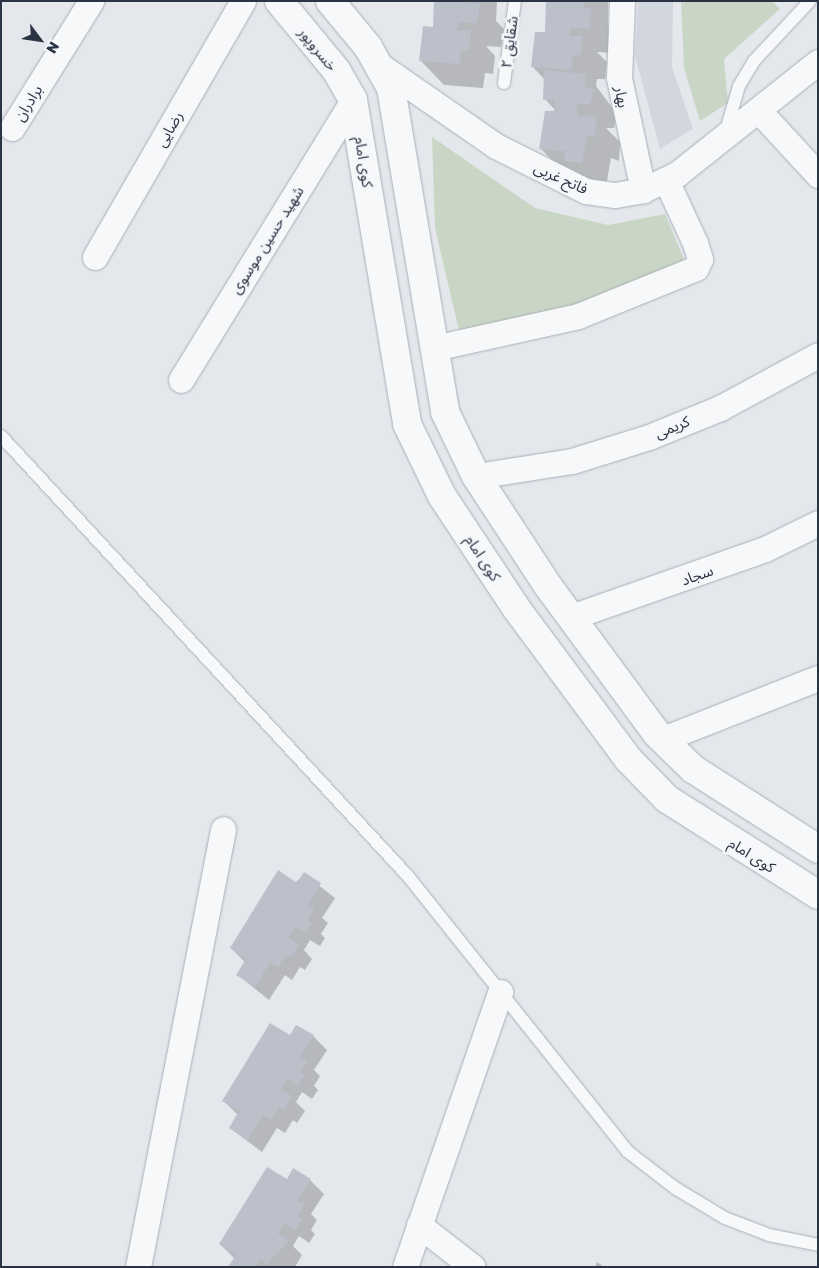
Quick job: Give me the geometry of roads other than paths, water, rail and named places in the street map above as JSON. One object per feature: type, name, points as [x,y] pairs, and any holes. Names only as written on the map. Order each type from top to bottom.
[{"type":"street","name":"برادران","points":[[12,128],[91,1]]},
{"type":"street","name":"رضایی","points":[[95,257],[243,1]]},
{"type":"street","name":"خسروپور","points":[[279,1],[336,70],[355,109]]},
{"type":"street","points":[[330,1],[388,86],[445,412],[476,476],[572,618],[662,739],[693,769],[817,848]]},
{"type":"street","name":"بهار","points":[[622,1],[619,78],[643,190]]},
{"type":"street","name":"فاتح غربی","points":[[388,86],[547,173],[586,192],[615,195],[643,190],[666,180],[722,142],[818,62]]},
{"type":"street","points":[[355,109],[388,86]]},
{"type":"street","name":"شهید حسین موسوی","points":[[182,380],[355,109]]},
{"type":"street","name":"کوی امام","points":[[355,109],[407,424],[442,496],[516,608],[628,759],[667,799],[818,895]]},
{"type":"street","points":[[759,111],[818,175]]},
{"type":"street","points":[[434,348],[564,320],[696,268],[700,259],[695,243],[666,180]]},
{"type":"street","name":"کریمی","points":[[476,476],[516,472],[649,437],[720,408],[818,355]]},
{"type":"street","name":"سجاد","points":[[572,618],[765,550],[818,523]]},
{"type":"street","points":[[662,739],[818,678]]},
{"type":"street","points":[[138,1267],[223,829]]},
{"type":"street","points":[[405,1267],[500,992]]},
{"type":"street","points":[[419,1225],[473,1267]]},
{"type":"lane","name":"شقایق ۲","points":[[504,83],[515,1]]},
{"type":"lane","points":[[722,142],[739,86],[754,61],[810,1]]},
{"type":"lane","points":[[2,437],[407,875],[627,1151],[675,1188],[725,1218],[769,1235],[818,1246]]}]
